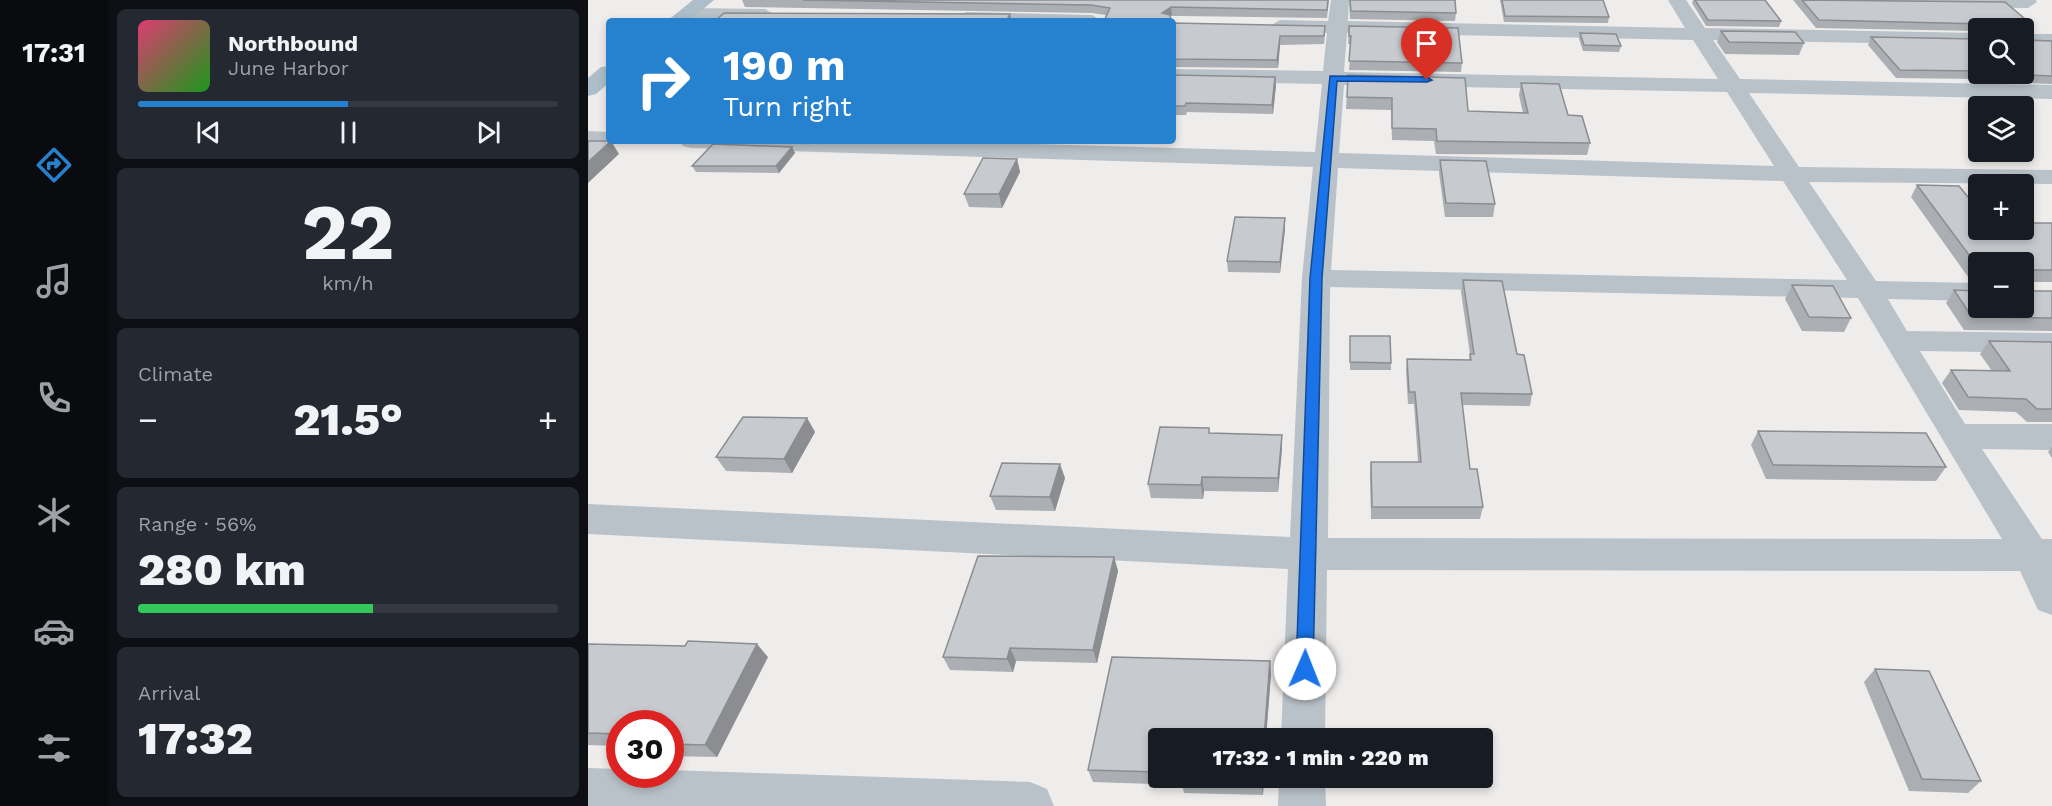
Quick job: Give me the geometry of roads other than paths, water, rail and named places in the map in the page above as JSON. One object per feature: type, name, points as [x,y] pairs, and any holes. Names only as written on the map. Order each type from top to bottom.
[{"type":"main road","points":[[682,18],[705,0]]},
{"type":"main road","points":[[588,89],[606,74]]},
{"type":"street","points":[[1677,0],[1868,291],[1955,436],[2042,555],[2052,598]]},
{"type":"street","points":[[1827,0],[2032,4]]},
{"type":"street","points":[[1303,728],[1316,278],[1339,14]]},
{"type":"street","points":[[1255,26],[1339,14],[1698,34],[1968,39]]},
{"type":"street","points":[[682,18],[782,16]]},
{"type":"street","points":[[2034,40],[2052,40]]},
{"type":"street","points":[[1176,75],[2052,92]]},
{"type":"street","points":[[588,138],[606,138]]},
{"type":"street","points":[[791,144],[1791,174],[2052,177]]},
{"type":"street","points":[[1316,278],[1968,292]]},
{"type":"street","points":[[1898,341],[2052,343]]},
{"type":"street","points":[[1955,436],[2052,437]]},
{"type":"street","points":[[588,519],[1307,554],[2042,555]]},
{"type":"street","points":[[1302,788],[1302,806]]},
{"type":"street","points":[[588,791],[1030,806]]}]
